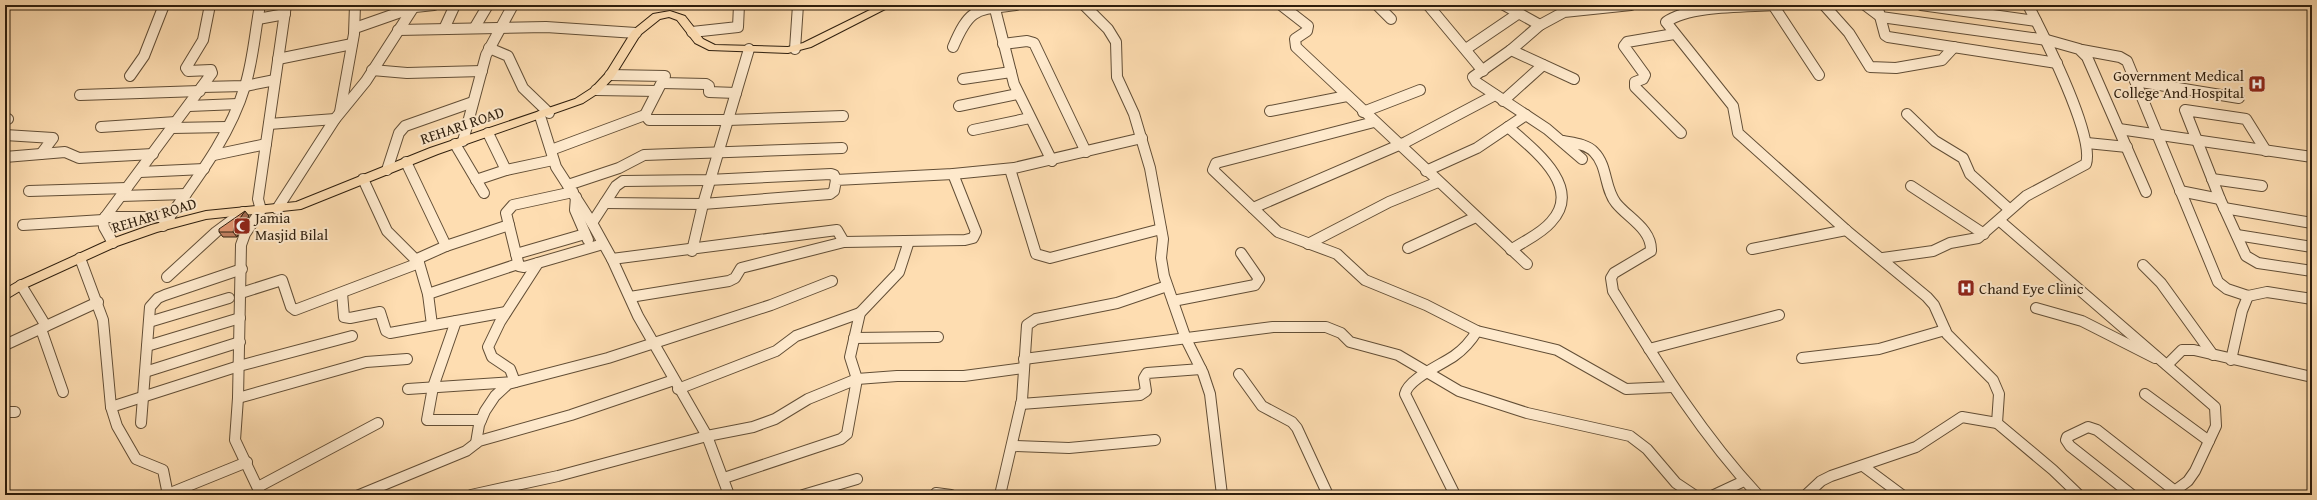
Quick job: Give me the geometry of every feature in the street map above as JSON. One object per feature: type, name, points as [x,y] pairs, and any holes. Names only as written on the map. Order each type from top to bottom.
[{"type":"main road","points":[[5,8],[9,5]]},
{"type":"main road","name":"REHARI ROAD","points":[[5,295],[21,285],[113,243],[166,221],[297,206],[406,162],[579,101],[596,90],[610,75],[636,33],[649,20],[657,16],[670,14],[681,18],[699,41],[713,48],[795,48],[807,45],[888,5]]},
{"type":"street","points":[[130,76],[144,56],[164,5]]},
{"type":"street","points":[[113,243],[104,227],[104,219],[189,106],[212,71],[188,71],[186,68],[203,40],[210,5]]},
{"type":"street","points":[[23,225],[104,219],[166,221],[214,155],[238,104],[245,86],[260,5]]},
{"type":"street","points":[[338,116],[355,28],[355,5]]},
{"type":"street","points":[[355,28],[415,6],[434,5]]},
{"type":"street","points":[[444,29],[456,5]]},
{"type":"street","points":[[475,27],[488,5]]},
{"type":"street","points":[[484,193],[476,180],[459,143],[489,48],[513,5]]},
{"type":"street","points":[[692,32],[738,27],[739,5]]},
{"type":"street","points":[[795,48],[798,5]]},
{"type":"street","points":[[953,47],[963,22],[969,14],[974,11],[994,6],[1016,5]]},
{"type":"street","points":[[1084,5],[1108,29],[1116,42],[1117,77],[1134,114],[1142,138],[1164,239],[1161,267],[1186,340],[1201,369],[1210,394],[1222,495]]},
{"type":"street","points":[[1280,5],[1308,26],[1307,31],[1295,39],[1296,47],[1363,112],[1527,264]]},
{"type":"street","points":[[1378,5],[1391,19]]},
{"type":"street","points":[[1428,5],[1483,71]]},
{"type":"street","points":[[1504,5],[1540,25]]},
{"type":"street","points":[[1582,159],[1563,141],[1473,80],[1540,25],[1564,12],[1631,5]]},
{"type":"street","points":[[1819,75],[1774,5],[1697,8],[1667,20],[1667,25],[1733,106],[1736,116],[1735,126],[1738,133],[1846,230],[1883,258],[1927,297],[1934,305],[1945,330],[1954,342],[1993,380],[1998,387],[1997,423],[2003,430],[2053,470],[2079,495]]},
{"type":"street","points":[[1824,5],[1849,33],[1870,67],[1896,68],[1942,60],[1946,58],[1954,47]]},
{"type":"street","points":[[1866,5],[1881,17],[2047,40],[2082,50],[2123,58],[2127,61],[2218,282],[2226,289],[2248,296],[2267,292],[2312,299]]},
{"type":"street","points":[[1877,5],[1885,35],[1888,37],[2057,63]]},
{"type":"street","points":[[1921,5],[2036,21]]},
{"type":"street","points":[[1883,258],[1933,251],[1945,244],[1970,241],[1984,234],[2000,221],[2009,209],[2042,187],[2083,167],[2088,158],[2087,143],[2057,63],[2047,40],[2028,5]]},
{"type":"street","points":[[277,208],[338,116],[361,88],[415,6]]},
{"type":"street","points":[[994,6],[1003,44],[1018,94],[1052,161]]},
{"type":"street","points":[[258,19],[285,10],[258,199],[261,210],[242,239],[240,342],[235,436],[260,491],[378,423]]},
{"type":"street","points":[[1466,50],[1519,13]]},
{"type":"street","points":[[398,30],[475,27],[546,27],[636,33]]},
{"type":"street","points":[[1674,34],[1627,42],[1624,46],[1645,74],[1643,79],[1635,82],[1636,87],[1682,133]]},
{"type":"street","points":[[1003,44],[1027,41],[1034,43],[1086,152]]},
{"type":"street","points":[[278,59],[352,44]]},
{"type":"street","points":[[489,48],[508,56],[523,88],[544,114],[552,155],[612,259],[653,342],[707,436],[730,495]]},
{"type":"street","points":[[692,250],[708,180],[749,49]]},
{"type":"street","points":[[1511,50],[1574,79]]},
{"type":"street","points":[[2082,50],[2087,57],[2146,192]]},
{"type":"street","points":[[1504,101],[1543,65]]},
{"type":"street","points":[[372,70],[407,74],[482,71]]},
{"type":"street","points":[[963,79],[1011,72]]},
{"type":"street","points":[[476,180],[552,155],[645,115],[665,78],[663,74],[610,75]]},
{"type":"street","points":[[80,96],[245,86],[275,80]]},
{"type":"street","points":[[2135,81],[2238,98]]},
{"type":"street","points":[[662,83],[706,84],[709,86],[709,92],[736,93]]},
{"type":"street","points":[[596,90],[657,91]]},
{"type":"street","points":[[1363,112],[1420,90]]},
{"type":"street","points":[[959,106],[1018,94]]},
{"type":"street","points":[[1253,208],[1400,146],[1448,123],[1495,95]]},
{"type":"street","points":[[1270,111],[1347,96]]},
{"type":"street","points":[[387,170],[399,133],[405,126],[473,102]]},
{"type":"street","points":[[189,106],[238,104]]},
{"type":"street","points":[[2266,151],[2246,119],[2186,109],[2184,111],[2222,204],[2246,256],[2253,261],[2312,271]]},
{"type":"street","points":[[1907,114],[1935,141],[1963,158],[1970,174],[2009,209]]},
{"type":"street","points":[[645,115],[646,118],[654,120],[728,120],[844,116]]},
{"type":"street","points":[[1426,171],[1472,150],[1526,115]]},
{"type":"street","points":[[269,124],[338,116]]},
{"type":"street","points":[[973,130],[1030,118]]},
{"type":"street","points":[[1374,122],[1216,163],[1213,170],[1278,232],[1343,257],[1365,280],[1426,305],[1477,331],[1557,350],[1626,389],[1673,387]]},
{"type":"street","points":[[101,127],[174,125],[227,126]]},
{"type":"street","points":[[1508,127],[1554,170],[1562,194],[1559,212],[1551,224],[1512,250]]},
{"type":"street","points":[[2119,129],[2312,157]]},
{"type":"street","points":[[488,133],[506,170]]},
{"type":"street","points":[[5,135],[30,135],[53,138],[41,154]]},
{"type":"street","points":[[836,180],[953,174],[1010,169],[1052,161],[1142,138]]},
{"type":"street","points":[[1563,141],[1586,147],[1595,153],[1605,170],[1611,197],[1643,230],[1651,242],[1651,251],[1617,270],[1611,278],[1613,291],[1673,387],[1744,481],[1758,495]]},
{"type":"street","points":[[2087,143],[2127,148]]},
{"type":"street","points":[[214,155],[266,144]]},
{"type":"street","points":[[603,244],[521,267],[517,259],[506,212],[513,204],[572,191],[644,155],[717,154],[842,148]]},
{"type":"street","points":[[5,157],[69,153],[82,158],[153,154]]},
{"type":"street","points":[[406,162],[446,246]]},
{"type":"street","points":[[1010,169],[1036,254],[1041,257],[1050,258],[1161,229]]},
{"type":"street","points":[[140,172],[204,170]]},
{"type":"street","points":[[592,223],[616,186],[623,181],[708,180],[830,174],[834,175],[836,180],[834,191],[830,194],[703,204],[605,203]]},
{"type":"street","points":[[630,297],[729,281],[735,278],[741,268],[844,242],[965,240],[975,235],[976,232],[953,174]]},
{"type":"street","points":[[363,179],[387,231],[398,244],[418,261],[428,294],[432,325]]},
{"type":"street","points":[[2212,179],[2262,186]]},
{"type":"street","points":[[1308,244],[1389,202],[1438,182]]},
{"type":"street","points":[[1911,186],[1984,234]]},
{"type":"street","points":[[29,191],[186,194]]},
{"type":"street","points":[[572,191],[575,210],[591,247]]},
{"type":"street","points":[[2180,191],[2222,204],[2312,223]]},
{"type":"street","points":[[167,277],[216,232],[243,212]]},
{"type":"street","points":[[1408,248],[1476,217]]},
{"type":"street","points":[[2000,221],[2215,407],[2216,426],[2194,472],[2188,481],[2172,493],[2097,430],[2088,427],[2067,437],[2066,440],[2070,446],[2132,495]]},
{"type":"street","points":[[241,293],[282,280],[291,307],[295,310],[342,293],[418,261],[446,246],[509,225]]},
{"type":"street","points":[[612,259],[692,250],[837,230],[844,242]]},
{"type":"street","points":[[1752,249],[1846,230]]},
{"type":"street","points":[[428,294],[585,234]]},
{"type":"street","points":[[2237,235],[2312,247]]},
{"type":"street","points":[[359,495],[419,469],[466,451],[476,443],[676,384],[776,351],[796,336],[860,313],[899,272],[909,240]]},
{"type":"street","points":[[1173,301],[1255,285],[1259,279],[1242,253]]},
{"type":"street","points":[[80,258],[98,302],[104,329],[111,406],[117,426],[136,458],[161,467],[164,470],[168,495],[246,462]]},
{"type":"street","points":[[515,382],[510,369],[492,358],[488,347],[494,332],[538,263]]},
{"type":"street","points":[[2143,265],[2161,283],[2213,355]]},
{"type":"street","points":[[141,423],[150,307],[158,298],[242,269]]},
{"type":"street","points":[[476,443],[481,420],[495,396],[508,384],[598,361],[771,305],[832,281]]},
{"type":"street","points":[[21,285],[44,327],[63,392]]},
{"type":"street","points":[[1000,495],[1013,446],[1021,404],[1027,325],[1036,319],[1117,303],[1167,286]]},
{"type":"street","points":[[342,293],[346,318],[380,312],[386,331],[390,333],[506,312]]},
{"type":"street","points":[[2231,360],[2242,311],[2248,296]]},
{"type":"street","points":[[149,322],[228,298]]},
{"type":"street","points":[[5,345],[98,302]]},
{"type":"street","points":[[2036,308],[2082,321],[2143,354],[2165,363]]},
{"type":"street","points":[[724,478],[841,439],[848,430],[857,379],[850,357],[860,313]]},
{"type":"street","points":[[1649,349],[1779,315]]},
{"type":"street","points":[[147,346],[240,318]]},
{"type":"street","points":[[456,321],[433,387],[427,420],[481,420]]},
{"type":"street","points":[[473,494],[572,473],[707,436],[753,427],[768,422],[808,399],[857,379],[897,376],[964,376],[1024,363],[1273,327],[1326,327],[1341,333],[1350,342],[1387,351],[1430,372],[1453,388],[1527,413],[1630,436],[1641,443],[1674,482],[1694,495]]},
{"type":"street","points":[[1802,358],[1879,349],[1945,330]]},
{"type":"street","points":[[1455,495],[1440,468],[1405,394],[1406,389],[1410,384],[1470,344],[1477,331]]},
{"type":"street","points":[[111,406],[239,366],[352,336]]},
{"type":"street","points":[[854,338],[938,337]]},
{"type":"street","points":[[145,372],[240,342]]},
{"type":"street","points":[[2165,363],[2182,350],[2194,350],[2311,378]]},
{"type":"street","points":[[238,398],[366,362],[407,360]]},
{"type":"street","points":[[1021,404],[1140,395],[1146,390],[1144,378],[1147,373],[1201,369]]},
{"type":"street","points":[[1239,374],[1262,406],[1292,422],[1297,428],[1328,495]]},
{"type":"street","points":[[408,389],[515,382]]},
{"type":"street","points":[[2145,394],[2209,441]]},
{"type":"street","points":[[1806,495],[1821,481],[1916,447],[1962,417],[1997,423]]},
{"type":"street","points":[[1013,446],[1069,448],[1155,440]]},
{"type":"street","points":[[1863,466],[1902,495]]},
{"type":"street","points":[[803,495],[857,479]]},
{"type":"street","points":[[1714,495],[1744,481]]},
{"type":"street","points":[[936,493],[952,495]]},
{"type":"building","points":[[245,211],[235,225],[233,232],[219,232],[219,229]]},
{"type":"place","name":"Government Medical College And Hospital","points":[[2257,84]]},
{"type":"place","name":"Jamia Masjid Bilal","points":[[242,226]]},
{"type":"place","name":"Chand Eye Clinic","points":[[1966,288]]}]
